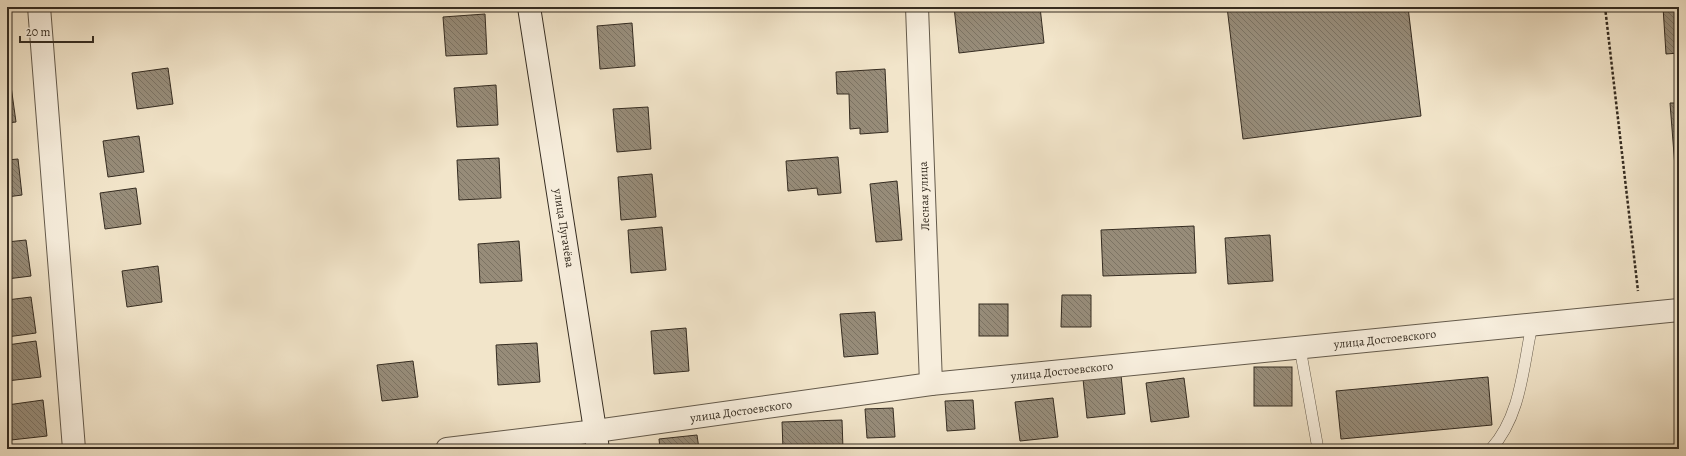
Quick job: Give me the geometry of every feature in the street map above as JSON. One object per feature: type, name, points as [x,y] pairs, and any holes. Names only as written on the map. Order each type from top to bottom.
[{"type":"street","points":[[39,7],[74,449]]},
{"type":"street","name":"улица Пугачёва","points":[[529,7],[597,440]]},
{"type":"street","name":"Лесная улица","points":[[917,7],[931,384]]},
{"type":"street","name":"улица Достоевского","points":[[447,449],[597,440],[931,384],[1679,310]]},
{"type":"lane","points":[[1492,449],[1514,411],[1532,325]]},
{"type":"lane","points":[[1300,348],[1318,449]]},
{"type":"path","points":[[1605,7],[1640,314]]},
{"type":"building","points":[[954,7],[1040,7],[1044,43],[959,53]]},
{"type":"building","points":[[1227,7],[1408,7],[1421,116],[1243,139]]},
{"type":"building","points":[[1663,7],[1679,7],[1679,53],[1666,54]]},
{"type":"building","points":[[485,14],[487,54],[446,56],[443,17]]},
{"type":"building","points":[[632,23],[635,66],[600,69],[597,26]]},
{"type":"building","points":[[168,68],[173,104],[137,109],[132,73]]},
{"type":"building","points":[[885,69],[888,132],[860,134],[860,128],[850,129],[849,94],[837,94],[836,72]]},
{"type":"building","points":[[496,85],[498,125],[457,127],[454,88]]},
{"type":"building","points":[[11,86],[16,122],[7,123],[7,87]]},
{"type":"building","points":[[1670,103],[1679,103],[1679,179],[1676,180]]},
{"type":"building","points":[[648,107],[651,149],[617,152],[613,109]]},
{"type":"building","points":[[139,136],[144,172],[108,177],[103,141]]},
{"type":"building","points":[[838,157],[841,193],[818,195],[817,188],[788,191],[786,161]]},
{"type":"building","points":[[499,158],[501,198],[459,200],[457,160]]},
{"type":"building","points":[[18,159],[22,195],[7,197],[7,160]]},
{"type":"building","points":[[652,174],[656,217],[621,220],[618,177]]},
{"type":"building","points":[[897,181],[902,240],[876,242],[870,184]]},
{"type":"building","points":[[136,188],[141,224],[105,229],[100,193]]},
{"type":"building","points":[[1194,226],[1196,273],[1103,276],[1101,230]]},
{"type":"building","points":[[662,227],[666,270],[631,273],[628,230]]},
{"type":"building","points":[[1270,235],[1273,281],[1228,284],[1225,238]]},
{"type":"building","points":[[26,240],[31,276],[7,279],[7,242]]},
{"type":"building","points":[[519,241],[522,281],[480,283],[478,244]]},
{"type":"building","points":[[158,266],[162,302],[127,307],[122,271]]},
{"type":"building","points":[[1062,295],[1091,295],[1091,327],[1061,327]]},
{"type":"building","points":[[31,297],[36,333],[7,337],[7,300]]},
{"type":"building","points":[[979,304],[1008,304],[1008,336],[979,336]]},
{"type":"building","points":[[875,312],[878,354],[844,357],[840,314]]},
{"type":"building","points":[[686,328],[689,371],[654,374],[651,331]]},
{"type":"building","points":[[36,341],[41,377],[7,381],[7,345]]},
{"type":"building","points":[[537,343],[540,382],[498,385],[496,345]]},
{"type":"building","points":[[413,361],[418,397],[382,401],[377,365]]},
{"type":"building","points":[[1254,367],[1292,367],[1292,406],[1254,406]]},
{"type":"building","points":[[1121,375],[1125,414],[1087,418],[1083,379]]},
{"type":"building","points":[[1488,377],[1492,425],[1341,439],[1336,391]]},
{"type":"building","points":[[1184,378],[1189,417],[1151,422],[1146,383]]},
{"type":"building","points":[[1053,398],[1058,437],[1020,441],[1015,402]]},
{"type":"building","points":[[43,400],[47,436],[11,440],[7,405]]},
{"type":"building","points":[[973,400],[975,429],[947,431],[945,401]]},
{"type":"building","points":[[893,408],[895,437],[867,438],[865,409]]},
{"type":"building","points":[[842,420],[843,449],[783,449],[782,422]]},
{"type":"building","points":[[697,435],[699,449],[660,449],[659,439]]}]
